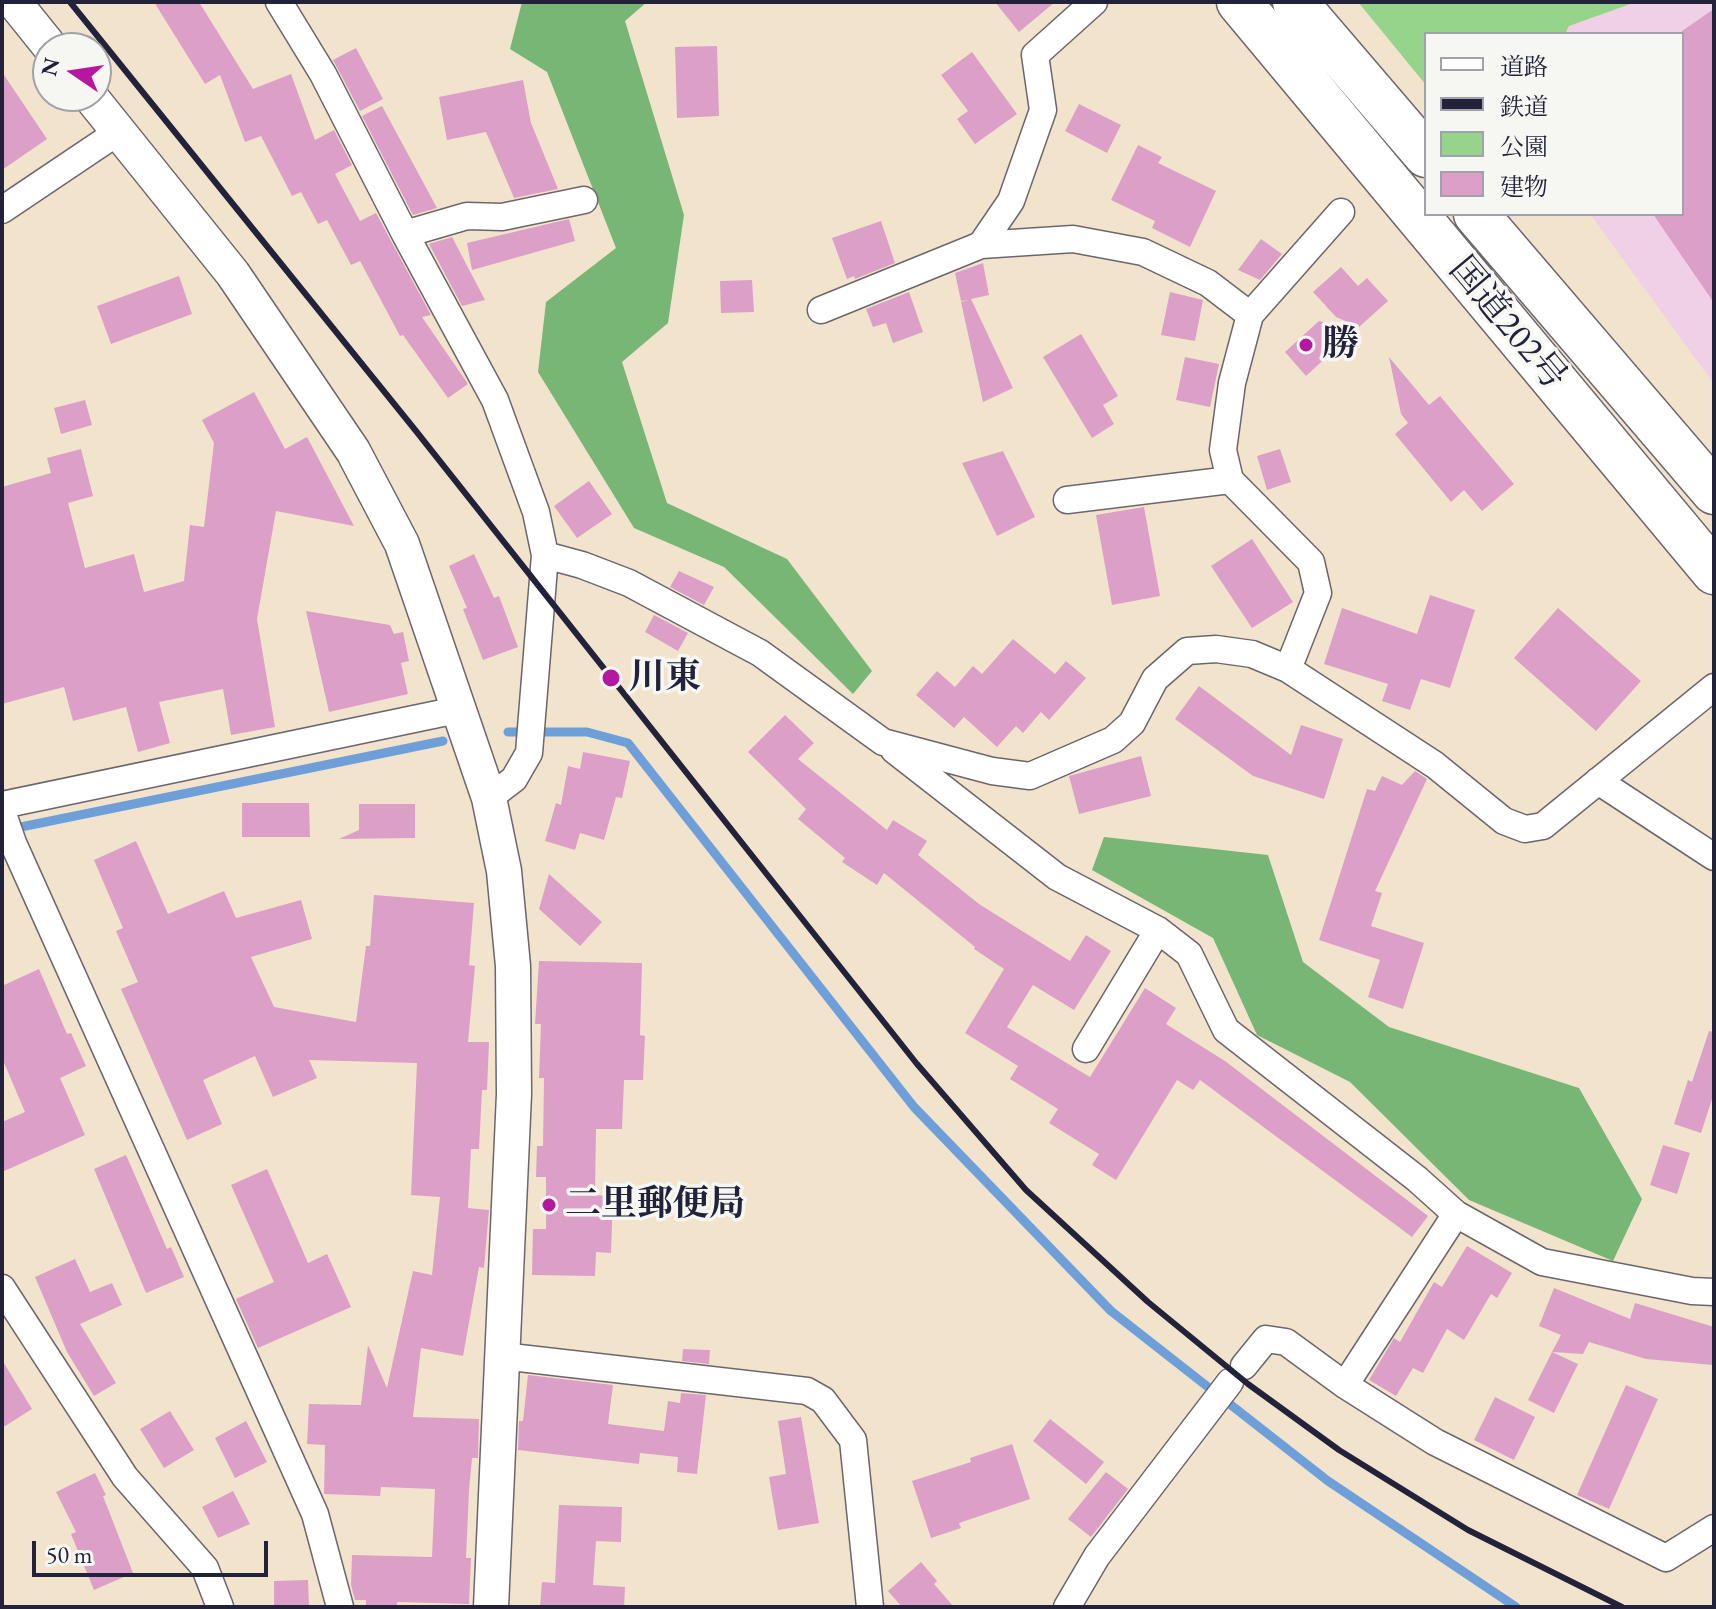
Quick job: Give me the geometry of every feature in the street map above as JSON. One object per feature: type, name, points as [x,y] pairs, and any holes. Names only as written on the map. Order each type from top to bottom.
[{"type":"highway","name":"国道202号","points":[[1239,2],[1714,572]]},
{"type":"highway","points":[[1295,2],[1424,153]]},
{"type":"highway","name":"国道202号","points":[[1478,216],[1714,492]]},
{"type":"street","points":[[14,2],[38,32]]},
{"type":"street","points":[[279,2],[323,74],[495,400],[536,512],[545,555],[529,753],[514,779],[489,798]]},
{"type":"street","points":[[981,245],[1011,201],[1043,110],[1035,55],[1094,2]]},
{"type":"street","points":[[102,112],[233,274],[353,451],[402,544],[489,798],[504,871],[513,966],[514,1094],[491,1607]]},
{"type":"street","points":[[2,210],[118,132]]},
{"type":"street","points":[[405,234],[467,216],[502,217],[584,200]]},
{"type":"street","points":[[1288,669],[1318,593],[1311,562],[1230,480],[1223,450],[1232,383],[1250,315],[1341,212]]},
{"type":"street","points":[[821,310],[981,245],[1073,239],[1143,252],[1208,283],[1250,315]]},
{"type":"street","points":[[1067,500],[1230,480]]},
{"type":"street","points":[[545,555],[629,583],[760,653],[883,742],[1057,877],[1158,930],[1189,954],[1226,1030],[1417,1179],[1456,1214],[1542,1262],[1692,1291],[1714,1292]]},
{"type":"street","points":[[883,742],[992,771],[1030,776],[1113,740],[1132,723],[1155,679],[1187,651],[1216,649],[1252,654],[1288,669],[1435,765],[1504,821],[1525,829],[1543,826],[1714,687]]},
{"type":"street","points":[[2,805],[457,710]]},
{"type":"street","points":[[1598,781],[1714,857]]},
{"type":"street","points":[[2,811],[13,843],[315,1514],[340,1607]]},
{"type":"street","points":[[1086,1049],[1158,930]]},
{"type":"street","points":[[1345,1385],[1456,1214]]},
{"type":"street","points":[[2,1288],[125,1477],[205,1568],[220,1607]]},
{"type":"street","points":[[1067,1607],[1097,1556],[1209,1408],[1266,1339],[1286,1342],[1345,1385],[1435,1442],[1666,1558],[1714,1528]]},
{"type":"street","points":[[502,1356],[807,1391],[823,1400],[853,1440],[870,1607]]},
{"type":"shaded area","points":[[1636,2],[1714,2],[1714,384],[1591,216],[1684,216],[1684,32],[1566,32],[1569,26]]},
{"type":"green space","points":[[522,2],[647,2],[625,21],[684,215],[668,323],[622,362],[667,503],[787,559],[872,671],[853,694],[724,567],[634,528],[538,372],[546,302],[616,248],[547,72],[510,49]]},
{"type":"green space","points":[[1358,2],[1636,2],[1569,26],[1566,32],[1424,32],[1424,83]]},
{"type":"green space","points":[[1104,837],[1268,855],[1303,962],[1389,1027],[1579,1088],[1642,1199],[1613,1261],[1469,1200],[1350,1082],[1257,1035],[1213,938],[1092,870]]},
{"type":"building","points":[[154,2],[199,2],[253,89],[291,74],[315,140],[334,130],[352,165],[335,174],[360,221],[376,213],[431,315],[422,317],[468,384],[448,398],[403,335],[400,336],[360,261],[351,265],[327,220],[318,224],[301,192],[292,196],[261,136],[245,142],[220,75],[205,84]]},
{"type":"building","points":[[995,2],[1055,2],[1019,32]]},
{"type":"building","points":[[1714,9],[1714,303],[1654,216],[1684,216],[1682,31]]},
{"type":"building","points":[[717,46],[719,116],[677,118],[675,47]]},
{"type":"building","points":[[356,48],[383,99],[360,111],[333,60]]},
{"type":"building","points":[[972,52],[1017,114],[975,144],[957,119],[968,111],[941,75]]},
{"type":"building","points":[[2,72],[47,139],[2,170]]},
{"type":"building","points":[[523,80],[531,123],[558,189],[514,198],[486,132],[447,140],[439,97]]},
{"type":"building","points":[[1079,104],[1121,125],[1107,153],[1065,131]]},
{"type":"building","points":[[382,106],[437,208],[413,215],[362,116]]},
{"type":"building","points":[[1138,145],[1162,157],[1158,163],[1216,191],[1190,247],[1152,228],[1155,221],[1111,200]]},
{"type":"building","points":[[569,219],[575,241],[472,270],[467,243]]},
{"type":"building","points":[[881,221],[895,263],[855,279],[854,276],[847,279],[832,238]]},
{"type":"building","points":[[452,237],[485,300],[462,306],[429,244]]},
{"type":"building","points":[[1261,239],[1282,254],[1260,280],[1238,270]]},
{"type":"building","points":[[983,263],[989,295],[971,299],[1013,388],[983,402],[961,302],[968,300],[961,301],[955,273]]},
{"type":"building","points":[[1341,267],[1358,286],[1367,278],[1388,301],[1359,327],[1336,317],[1313,292]]},
{"type":"building","points":[[179,276],[192,314],[111,344],[97,306]]},
{"type":"building","points":[[752,280],[754,312],[721,313],[720,281]]},
{"type":"building","points":[[909,292],[923,332],[893,343],[886,323],[873,327],[866,309]]},
{"type":"building","points":[[1170,292],[1203,300],[1195,341],[1161,335]]},
{"type":"building","points":[[1319,321],[1358,328],[1306,376],[1285,352]]},
{"type":"building","points":[[1081,334],[1118,396],[1103,405],[1114,424],[1092,438],[1043,357]]},
{"type":"building","points":[[1185,357],[1219,364],[1210,407],[1176,400]]},
{"type":"building","points":[[1389,357],[1429,405],[1440,396],[1514,484],[1482,511],[1464,490],[1451,502],[1395,434],[1408,423],[1401,414]]},
{"type":"building","points":[[254,392],[285,449],[307,437],[354,526],[276,511],[257,619],[275,727],[231,735],[223,689],[159,702],[170,743],[138,752],[126,707],[73,721],[64,687],[2,704],[2,487],[51,473],[47,458],[81,449],[93,496],[68,503],[85,568],[134,554],[144,592],[184,581],[190,525],[204,527],[214,443],[202,420]]},
{"type":"building","points":[[85,400],[92,425],[61,434],[54,408]]},
{"type":"building","points":[[1280,449],[1291,482],[1267,490],[1257,456]]},
{"type":"building","points":[[1003,451],[1035,517],[997,536],[962,463]]},
{"type":"building","points":[[589,481],[612,514],[577,538],[554,506]]},
{"type":"building","points":[[1144,507],[1160,596],[1112,605],[1096,515]]},
{"type":"building","points":[[1252,539],[1293,602],[1252,628],[1211,566]]},
{"type":"building","points":[[474,554],[494,598],[499,596],[518,647],[483,660],[463,609],[467,608],[449,566]]},
{"type":"building","points":[[679,571],[714,587],[704,605],[670,587]]},
{"type":"building","points":[[1430,595],[1475,610],[1450,688],[1421,679],[1410,710],[1382,701],[1388,684],[1324,664],[1342,608],[1417,634]]},
{"type":"building","points":[[1558,608],[1641,681],[1596,731],[1514,658]]},
{"type":"building","points":[[306,611],[390,625],[394,634],[403,632],[409,661],[401,663],[408,694],[329,712]]},
{"type":"building","points":[[654,615],[688,633],[678,651],[645,632]]},
{"type":"building","points":[[1013,639],[1055,674],[1066,661],[1086,678],[1049,720],[1041,712],[1023,733],[1016,726],[997,747],[964,717],[954,728],[916,695],[937,671],[955,687],[973,666],[982,674]]},
{"type":"building","points":[[1199,686],[1291,755],[1301,725],[1343,739],[1324,799],[1253,776],[1175,719]]},
{"type":"building","points":[[785,715],[814,743],[798,759],[887,830],[893,820],[927,841],[918,855],[979,904],[1070,961],[1086,935],[1111,951],[1074,1010],[1033,985],[1007,1027],[1090,1077],[1145,988],[1176,1008],[1166,1024],[1225,1061],[1428,1216],[1412,1237],[1200,1080],[1193,1090],[1177,1080],[1116,1180],[1092,1165],[1099,1154],[1049,1123],[1058,1109],[1010,1079],[1018,1066],[965,1033],[1004,969],[974,949],[884,873],[877,885],[842,862],[845,858],[798,819],[806,809],[748,752]]},
{"type":"building","points":[[583,752],[630,761],[622,798],[616,797],[604,840],[580,833],[575,850],[545,841],[556,803],[561,805],[568,766],[580,769]]},
{"type":"building","points":[[1141,756],[1151,796],[1079,814],[1069,776]]},
{"type":"building","points":[[1415,771],[1427,779],[1375,891],[1382,893],[1371,926],[1424,943],[1403,1009],[1368,997],[1380,960],[1319,940],[1367,789],[1375,791],[1382,776],[1402,785]]},
{"type":"building","points":[[242,803],[309,803],[310,837],[242,837]]},
{"type":"building","points":[[359,804],[415,804],[415,838],[339,839],[359,830]]},
{"type":"building","points":[[136,841],[168,914],[224,891],[236,918],[301,900],[312,939],[251,957],[274,1007],[356,1022],[366,946],[370,946],[374,895],[474,903],[469,965],[475,966],[468,1042],[489,1042],[487,1090],[482,1090],[479,1149],[471,1149],[468,1208],[489,1210],[484,1268],[479,1267],[463,1356],[421,1348],[413,1417],[479,1419],[478,1458],[472,1458],[469,1490],[466,1558],[471,1558],[469,1604],[397,1602],[397,1607],[366,1607],[366,1600],[355,1600],[351,1585],[352,1555],[432,1557],[435,1489],[381,1487],[380,1496],[324,1494],[325,1445],[307,1444],[309,1404],[361,1405],[368,1345],[387,1388],[413,1271],[432,1275],[440,1197],[411,1195],[417,1063],[309,1060],[317,1078],[273,1097],[255,1056],[203,1080],[222,1124],[187,1140],[121,989],[138,982],[116,931],[123,928],[94,860]]},
{"type":"building","points":[[549,874],[602,922],[580,946],[539,909]]},
{"type":"building","points":[[539,961],[642,963],[640,1035],[645,1036],[643,1080],[624,1080],[622,1129],[596,1129],[595,1195],[613,1196],[611,1253],[596,1252],[595,1276],[532,1275],[533,1229],[546,1229],[546,1177],[536,1177],[537,1146],[543,1146],[544,1078],[539,1078],[541,1024],[535,1024]]},
{"type":"building","points":[[39,969],[67,1034],[71,1033],[86,1066],[60,1078],[85,1135],[2,1172],[2,1122],[25,1112],[2,1058],[2,986]]},
{"type":"building","points":[[1709,1031],[1714,1032],[1714,1093],[1701,1133],[1674,1124]]},
{"type":"building","points":[[1663,1145],[1690,1153],[1677,1194],[1650,1185]]},
{"type":"building","points":[[126,1155],[167,1249],[171,1247],[184,1277],[146,1293],[94,1169]]},
{"type":"building","points":[[267,1169],[308,1263],[327,1254],[351,1307],[258,1348],[236,1299],[274,1282],[231,1185]]},
{"type":"building","points":[[1467,1246],[1512,1273],[1497,1298],[1491,1294],[1464,1340],[1447,1329],[1423,1373],[1413,1368],[1396,1396],[1369,1380],[1394,1338],[1400,1342],[1434,1282],[1442,1287]]},
{"type":"building","points":[[75,1259],[90,1292],[112,1283],[122,1305],[80,1324],[116,1383],[94,1396],[67,1352],[35,1277]]},
{"type":"building","points":[[1554,1288],[1630,1319],[1635,1303],[1714,1327],[1713,1365],[1646,1359],[1589,1342],[1583,1354],[1552,1352],[1561,1335],[1539,1326]]},
{"type":"building","points":[[683,1349],[710,1350],[709,1364],[682,1361]]},
{"type":"building","points":[[1552,1352],[1578,1364],[1554,1413],[1528,1400]]},
{"type":"building","points":[[2,1360],[32,1409],[2,1428]]},
{"type":"building","points":[[528,1375],[613,1385],[608,1424],[664,1431],[668,1401],[680,1403],[681,1393],[706,1395],[697,1474],[677,1472],[678,1457],[640,1453],[639,1464],[518,1450],[519,1421],[523,1421]]},
{"type":"building","points":[[1626,1385],[1658,1399],[1609,1509],[1577,1495]]},
{"type":"building","points":[[1495,1397],[1535,1417],[1514,1460],[1474,1440]]},
{"type":"building","points":[[170,1411],[194,1450],[164,1468],[140,1429]]},
{"type":"building","points":[[801,1417],[819,1523],[778,1530],[769,1477],[786,1474],[778,1421]]},
{"type":"building","points":[[1050,1419],[1104,1462],[1086,1484],[1033,1441]]},
{"type":"building","points":[[246,1421],[267,1462],[235,1478],[215,1438]]},
{"type":"building","points":[[1012,1444],[1030,1499],[959,1523],[961,1528],[931,1538],[912,1481],[971,1462],[970,1458]]},
{"type":"building","points":[[1106,1472],[1128,1489],[1091,1537],[1068,1519]]},
{"type":"building","points":[[95,1473],[106,1495],[103,1496],[133,1573],[94,1590],[71,1534],[76,1532],[56,1492]]},
{"type":"building","points":[[233,1491],[250,1524],[218,1538],[202,1507]]},
{"type":"building","points":[[559,1505],[622,1507],[621,1542],[596,1541],[593,1585],[625,1587],[624,1607],[540,1607],[542,1582],[555,1583]]},
{"type":"building","points":[[921,1562],[937,1581],[934,1584],[954,1607],[902,1607],[888,1591]]},
{"type":"building","points":[[308,1580],[309,1607],[274,1607],[274,1581]]},
{"type":"waterway","points":[[508,732],[587,732],[628,743],[914,1107],[1111,1311],[1328,1481],[1516,1607]]},
{"type":"waterway","points":[[11,829],[443,741]]},
{"type":"railway","points":[[70,2],[416,431],[917,1064],[1026,1190],[1148,1302],[1248,1384],[1339,1450],[1468,1530],[1622,1607]]},
{"type":"place","name":"勝","points":[[1306,345]]},
{"type":"place","name":"川東","points":[[611,678]]},
{"type":"place","name":"二里郵便局","points":[[549,1205]]}]
